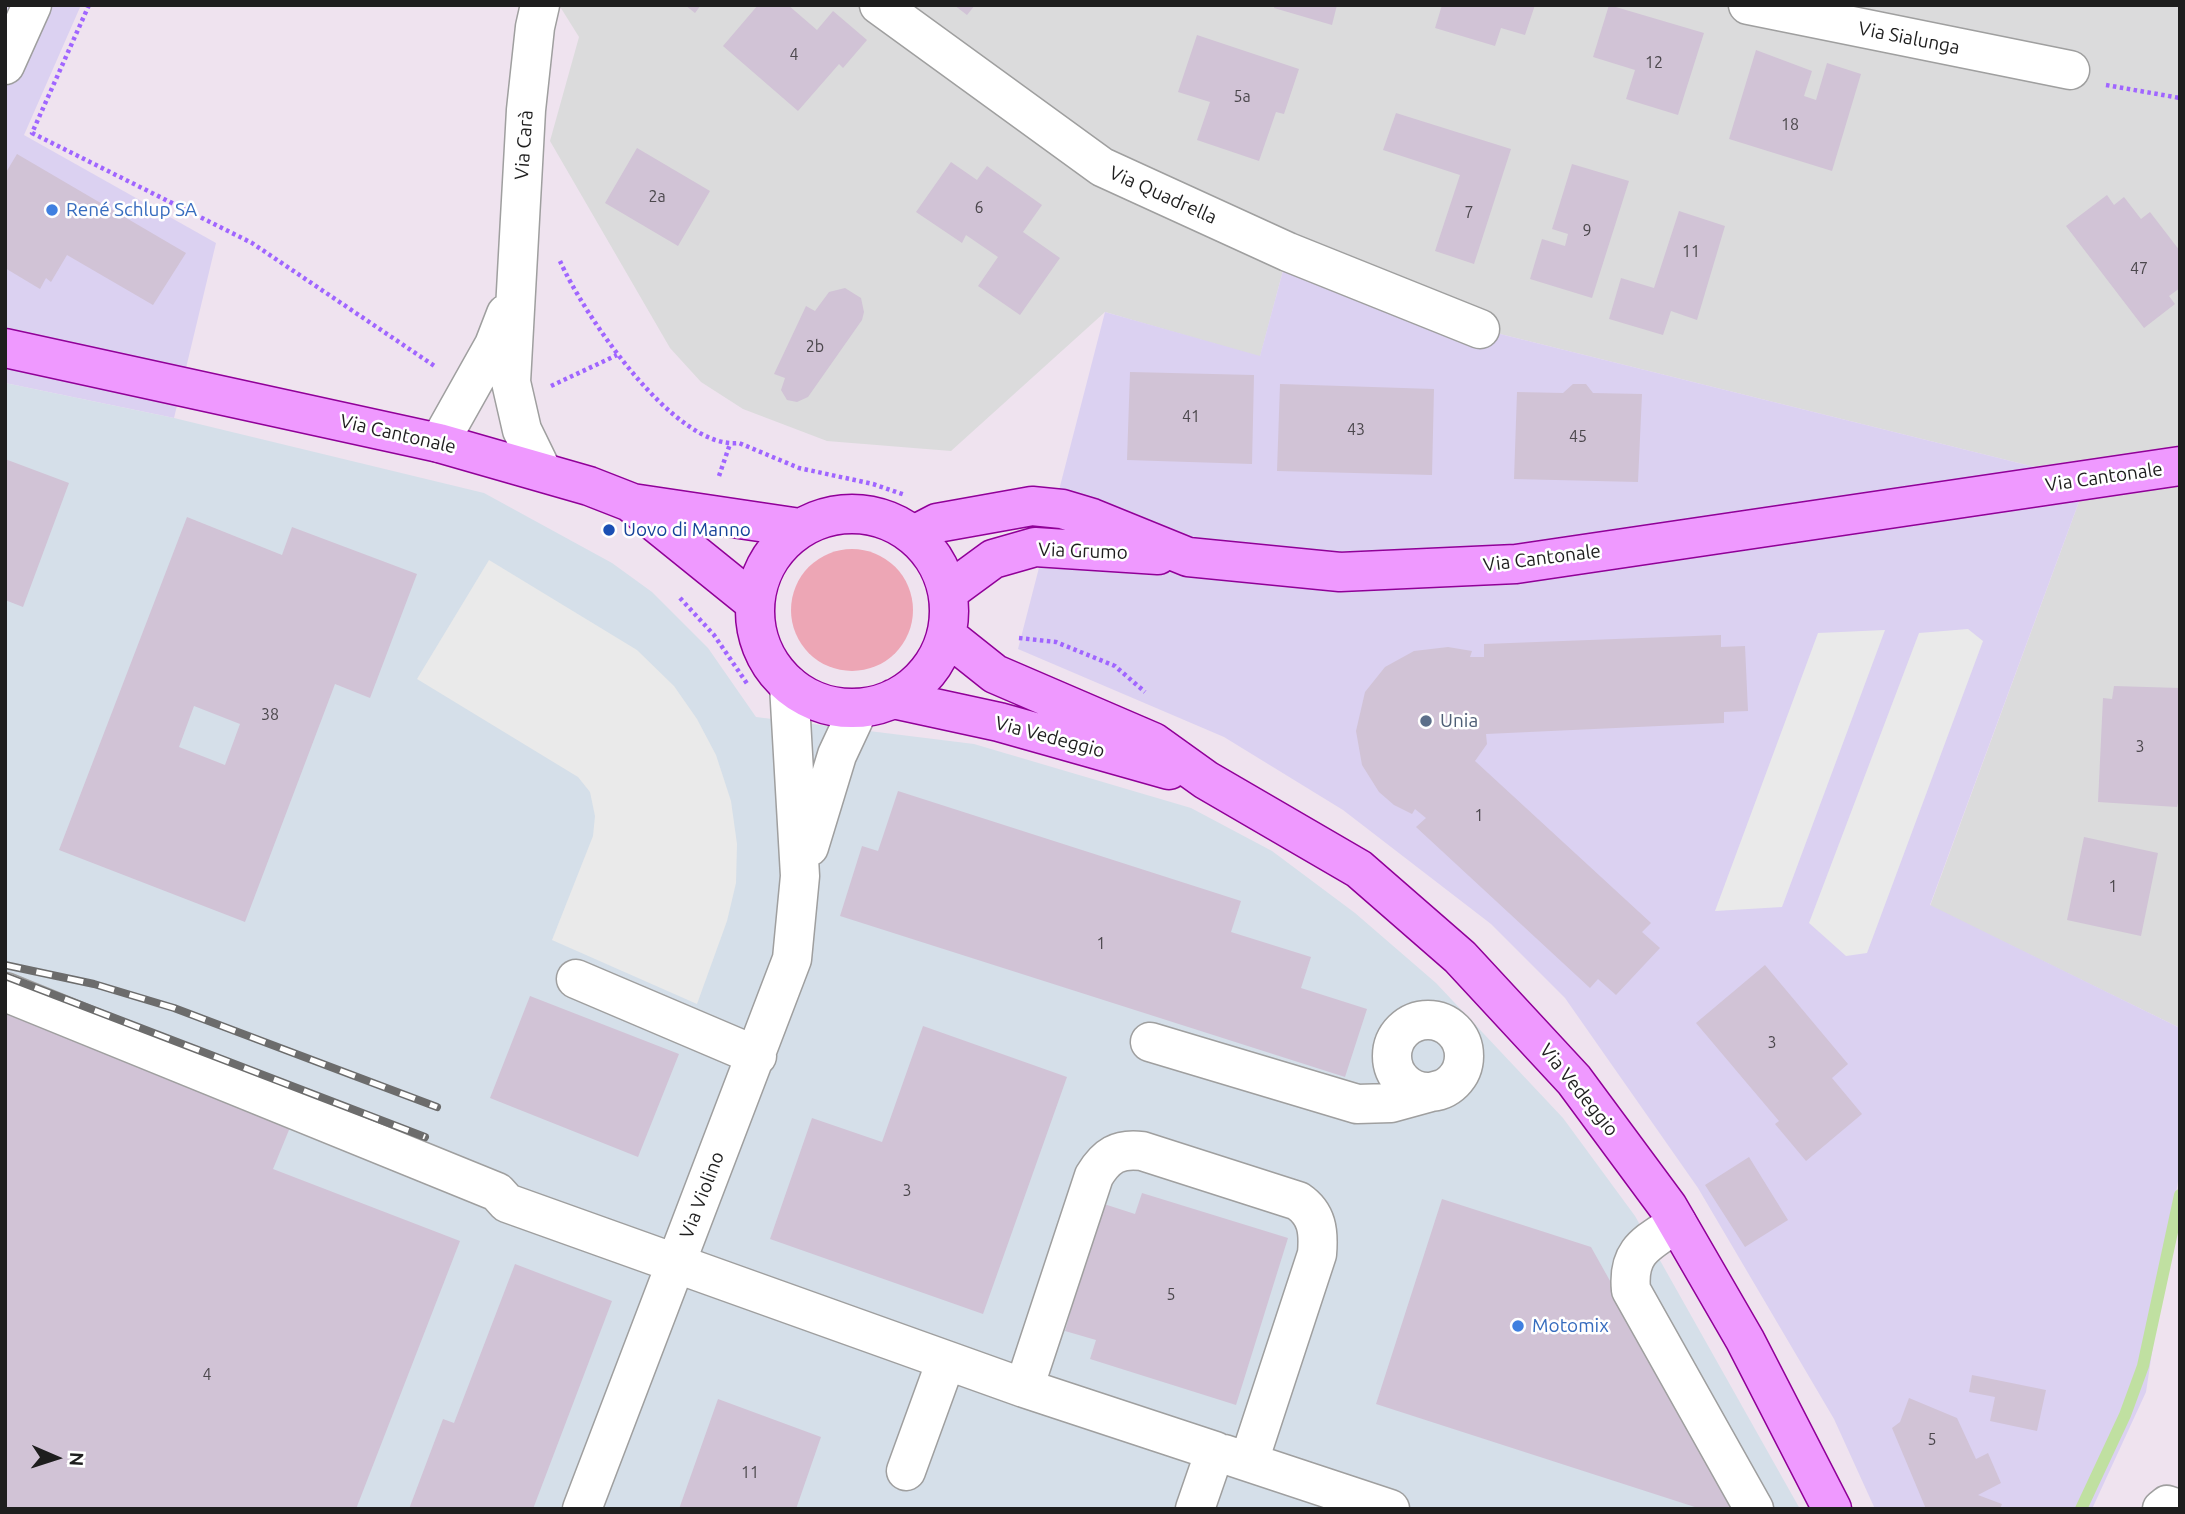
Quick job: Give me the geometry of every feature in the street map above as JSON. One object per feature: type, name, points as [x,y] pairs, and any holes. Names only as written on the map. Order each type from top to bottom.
[{"type":"main road","name":"Via Cantonale","points":[[5,348],[439,443],[542,471],[630,502],[755,603]]},
{"type":"main road","name":"Via Cantonale","points":[[914,535],[937,523],[1010,508],[1041,506],[1062,509],[1114,525],[1188,557],[1340,572],[1516,564],[2180,466]]},
{"type":"main road","points":[[630,502],[800,528]]},
{"type":"main road","points":[[858,513],[888,520],[914,535],[935,560],[950,606],[946,635],[927,673],[876,704],[822,704],[789,685],[762,649],[755,603],[761,577],[774,553],[800,528],[827,516],[858,513]]},
{"type":"main road","name":"Via Grumo","points":[[947,592],[993,559],[1035,547],[1188,557]]},
{"type":"main road","name":"Via Vedeggio","points":[[946,635],[995,674],[1153,742],[1206,780],[1359,869],[1460,957],[1574,1080],[1677,1223],[1745,1340],[1832,1509]]},
{"type":"main road","name":"Via Vedeggio","points":[[876,704],[999,722],[1206,780]]},
{"type":"street","points":[[6,62],[32,5]]},
{"type":"street","name":"Via Carà","points":[[515,285],[526,110],[540,5]]},
{"type":"street","name":"Via Quadrella","points":[[878,5],[1101,167],[1288,252],[1480,329]]},
{"type":"street","name":"Via Sialunga","points":[[1748,5],[2070,70]]},
{"type":"street","points":[[439,443],[494,345],[515,285]]},
{"type":"street","points":[[515,285],[512,394],[522,430],[542,471]]},
{"type":"street","points":[[789,685],[800,876]]},
{"type":"street","points":[[800,876],[834,764],[876,704]]},
{"type":"street","name":"Via Violino","points":[[582,1509],[782,990],[810,934],[800,876]]},
{"type":"street","points":[[576,979],[757,1056]]},
{"type":"street","points":[[5,992],[497,1192],[507,1203],[675,1266],[1024,1388],[1390,1509]]},
{"type":"street","points":[[1150,1042],[1325,1097],[1374,1105],[1408,1100],[1441,1089],[1456,1079],[1464,1062],[1460,1040],[1449,1027],[1433,1021],[1412,1024],[1399,1036],[1388,1071],[1371,1093],[1353,1099],[1325,1097]]},
{"type":"street","points":[[1393,1051],[1395,1070],[1402,1080],[1417,1090],[1430,1092],[1441,1089]]},
{"type":"street","points":[[1024,1388],[1094,1176],[1102,1162],[1113,1153],[1128,1149],[1220,1176],[1304,1205],[1316,1222],[1319,1238],[1317,1254],[1232,1456],[1195,1509]]},
{"type":"street","points":[[1677,1223],[1641,1248],[1629,1273],[1631,1290],[1754,1509]]},
{"type":"street","points":[[906,1471],[946,1361]]},
{"type":"street","points":[[2162,1509],[2166,1505],[2179,1509]]},
{"type":"path","points":[[89,5],[32,133],[252,243],[438,368]]},
{"type":"path","points":[[2070,70],[2068,78],[2180,98]]},
{"type":"path","points":[[556,251],[580,302],[617,355],[662,402],[701,432],[730,444],[739,443],[799,468],[873,484],[911,497]]},
{"type":"path","points":[[543,390],[617,355]]},
{"type":"path","points":[[678,595],[714,635],[751,691]]},
{"type":"shaded area","points":[[5,5],[81,5],[24,135],[216,243],[174,418],[5,383]]},
{"type":"shaded area","points":[[559,5],[2180,5],[2180,1028],[1930,906],[2087,480],[1480,329],[1288,252],[1260,357],[1105,312],[951,451],[827,441],[743,409],[701,382],[670,348],[550,141],[579,37]]},
{"type":"shaded area","points":[[1288,252],[1480,329],[2087,480],[1930,905],[2180,1028],[2180,1168],[2146,1392],[2092,1509],[1875,1509],[1834,1419],[1698,1188],[1565,998],[1491,924],[1343,810],[1224,737],[1018,649],[1105,312],[1260,356]]},
{"type":"shaded area","points":[[5,383],[174,418],[484,493],[612,563],[652,592],[708,648],[756,717],[974,744],[1191,808],[1272,851],[1355,913],[1436,983],[1563,1118],[1635,1216],[1800,1509],[5,1509]]},
{"type":"shaded area","points":[[852,549],[875,554],[895,567],[908,587],[913,610],[908,633],[895,653],[875,666],[852,671],[829,666],[809,653],[796,633],[791,610],[796,587],[809,567],[829,554]]},
{"type":"shaded area","points":[[489,560],[637,650],[674,686],[697,719],[716,755],[731,801],[737,844],[736,883],[727,921],[697,1004],[552,940],[593,836],[595,816],[590,792],[578,777],[417,679]]},
{"type":"shaded area","points":[[1968,629],[1983,641],[1867,953],[1846,956],[1809,923],[1919,633]]},
{"type":"shaded area","points":[[1885,630],[1782,907],[1715,911],[1818,633]]},
{"type":"building","points":[[685,5],[701,5],[695,13]]},
{"type":"building","points":[[758,5],[788,5],[817,30],[833,11],[867,40],[843,68],[839,64],[798,111],[723,46]]},
{"type":"building","points":[[954,5],[975,5],[967,15]]},
{"type":"building","points":[[1275,5],[1337,5],[1332,25],[1274,8]]},
{"type":"building","points":[[1442,5],[1535,5],[1525,35],[1501,28],[1495,46],[1435,28]]},
{"type":"building","points":[[1609,5],[1704,33],[1678,115],[1626,99],[1635,70],[1593,57]]},
{"type":"building","points":[[1197,35],[1299,69],[1284,114],[1276,112],[1259,161],[1197,140],[1210,102],[1178,92]]},
{"type":"building","points":[[1756,50],[1812,71],[1804,96],[1816,100],[1827,63],[1861,74],[1832,171],[1729,139]]},
{"type":"building","points":[[1396,113],[1511,149],[1474,264],[1435,251],[1460,175],[1383,150]]},
{"type":"building","points":[[637,148],[710,191],[678,246],[605,203]]},
{"type":"building","points":[[17,154],[186,253],[153,305],[67,255],[51,282],[46,278],[40,289],[5,268],[5,174]]},
{"type":"building","points":[[951,162],[977,180],[987,166],[1042,205],[1023,232],[1060,258],[1020,315],[978,286],[998,257],[966,235],[962,243],[916,212]]},
{"type":"building","points":[[1572,164],[1629,181],[1592,298],[1530,279],[1542,239],[1565,246],[1568,234],[1552,229]]},
{"type":"building","points":[[2107,195],[2114,205],[2124,197],[2141,219],[2150,212],[2180,251],[2180,288],[2169,296],[2175,304],[2144,328],[2066,226]]},
{"type":"building","points":[[1679,211],[1725,226],[1697,320],[1671,311],[1663,335],[1609,319],[1621,278],[1654,288]]},
{"type":"building","points":[[845,288],[861,298],[864,312],[862,320],[808,397],[797,402],[787,400],[781,390],[785,378],[774,374],[806,306],[815,311],[829,292]]},
{"type":"building","points":[[1130,372],[1254,375],[1252,464],[1127,460]]},
{"type":"building","points":[[1280,384],[1434,389],[1432,475],[1277,471]]},
{"type":"building","points":[[1573,384],[1586,384],[1593,393],[1642,394],[1638,482],[1514,479],[1517,392],[1563,393]]},
{"type":"building","points":[[5,459],[69,483],[23,607],[5,600]]},
{"type":"building","points":[[187,517],[282,555],[292,527],[417,574],[370,698],[335,684],[245,922],[59,850]],"holes":[[[194,706],[240,724],[225,765],[179,747]]]},
{"type":"building","points":[[1721,635],[1721,647],[1745,646],[1748,711],[1724,712],[1724,723],[1486,734],[1487,744],[1475,761],[1651,923],[1642,932],[1660,948],[1616,995],[1598,979],[1590,988],[1416,827],[1426,818],[1415,809],[1412,814],[1394,805],[1379,792],[1362,765],[1356,731],[1365,692],[1385,667],[1414,651],[1448,647],[1472,651],[1470,657],[1484,657],[1484,644]]},
{"type":"building","points":[[2114,686],[2180,688],[2180,795],[2177,807],[2098,802],[2103,698],[2112,699]]},
{"type":"building","points":[[898,791],[1241,901],[1231,932],[1311,957],[1301,988],[1367,1009],[1345,1077],[840,916],[862,846],[878,851]]},
{"type":"building","points":[[2084,837],[2158,853],[2141,936],[2067,920]]},
{"type":"building","points":[[1765,965],[1848,1064],[1832,1078],[1862,1114],[1806,1161],[1775,1124],[1779,1121],[1696,1023]]},
{"type":"building","points":[[530,996],[679,1054],[638,1157],[490,1098]]},
{"type":"building","points":[[5,1008],[291,1125],[273,1169],[460,1241],[356,1509],[5,1509]]},
{"type":"building","points":[[923,1026],[1067,1077],[983,1314],[770,1239],[812,1118],[882,1142]]},
{"type":"building","points":[[1749,1157],[1788,1220],[1745,1247],[1705,1185]]},
{"type":"building","points":[[1142,1193],[1288,1238],[1236,1405],[1090,1359],[1096,1340],[1065,1331],[1075,1296],[1066,1293],[1074,1265],[1084,1268],[1104,1204],[1135,1214]]},
{"type":"building","name":"Motomix","points":[[1442,1199],[1591,1247],[1738,1509],[1701,1509],[1376,1404]]},
{"type":"building","points":[[515,1264],[612,1301],[533,1509],[409,1509],[443,1419],[454,1423]]},
{"type":"building","points":[[1972,1375],[2046,1390],[2037,1431],[1990,1421],[1995,1397],[1969,1392]]},
{"type":"building","points":[[1909,1398],[1957,1418],[1976,1459],[1988,1453],[2001,1483],[1978,1495],[2002,1504],[2000,1509],[1926,1509],[1892,1428],[1900,1422]]},
{"type":"building","points":[[718,1399],[821,1437],[796,1509],[679,1509]]},
{"type":"waterway","points":[[2081,1509],[2125,1415],[2143,1366],[2180,1195]]},
{"type":"railway","points":[[5,965],[94,984],[174,1008],[437,1107]]},
{"type":"railway","points":[[5,976],[425,1137]]},
{"type":"place","name":"René Schlup SA","points":[[52,210]]},
{"type":"place","name":"Uovo di Manno","points":[[609,530]]},
{"type":"place","name":"Unia","points":[[1426,721]]},
{"type":"place","name":"Motomix","points":[[1518,1326]]}]
